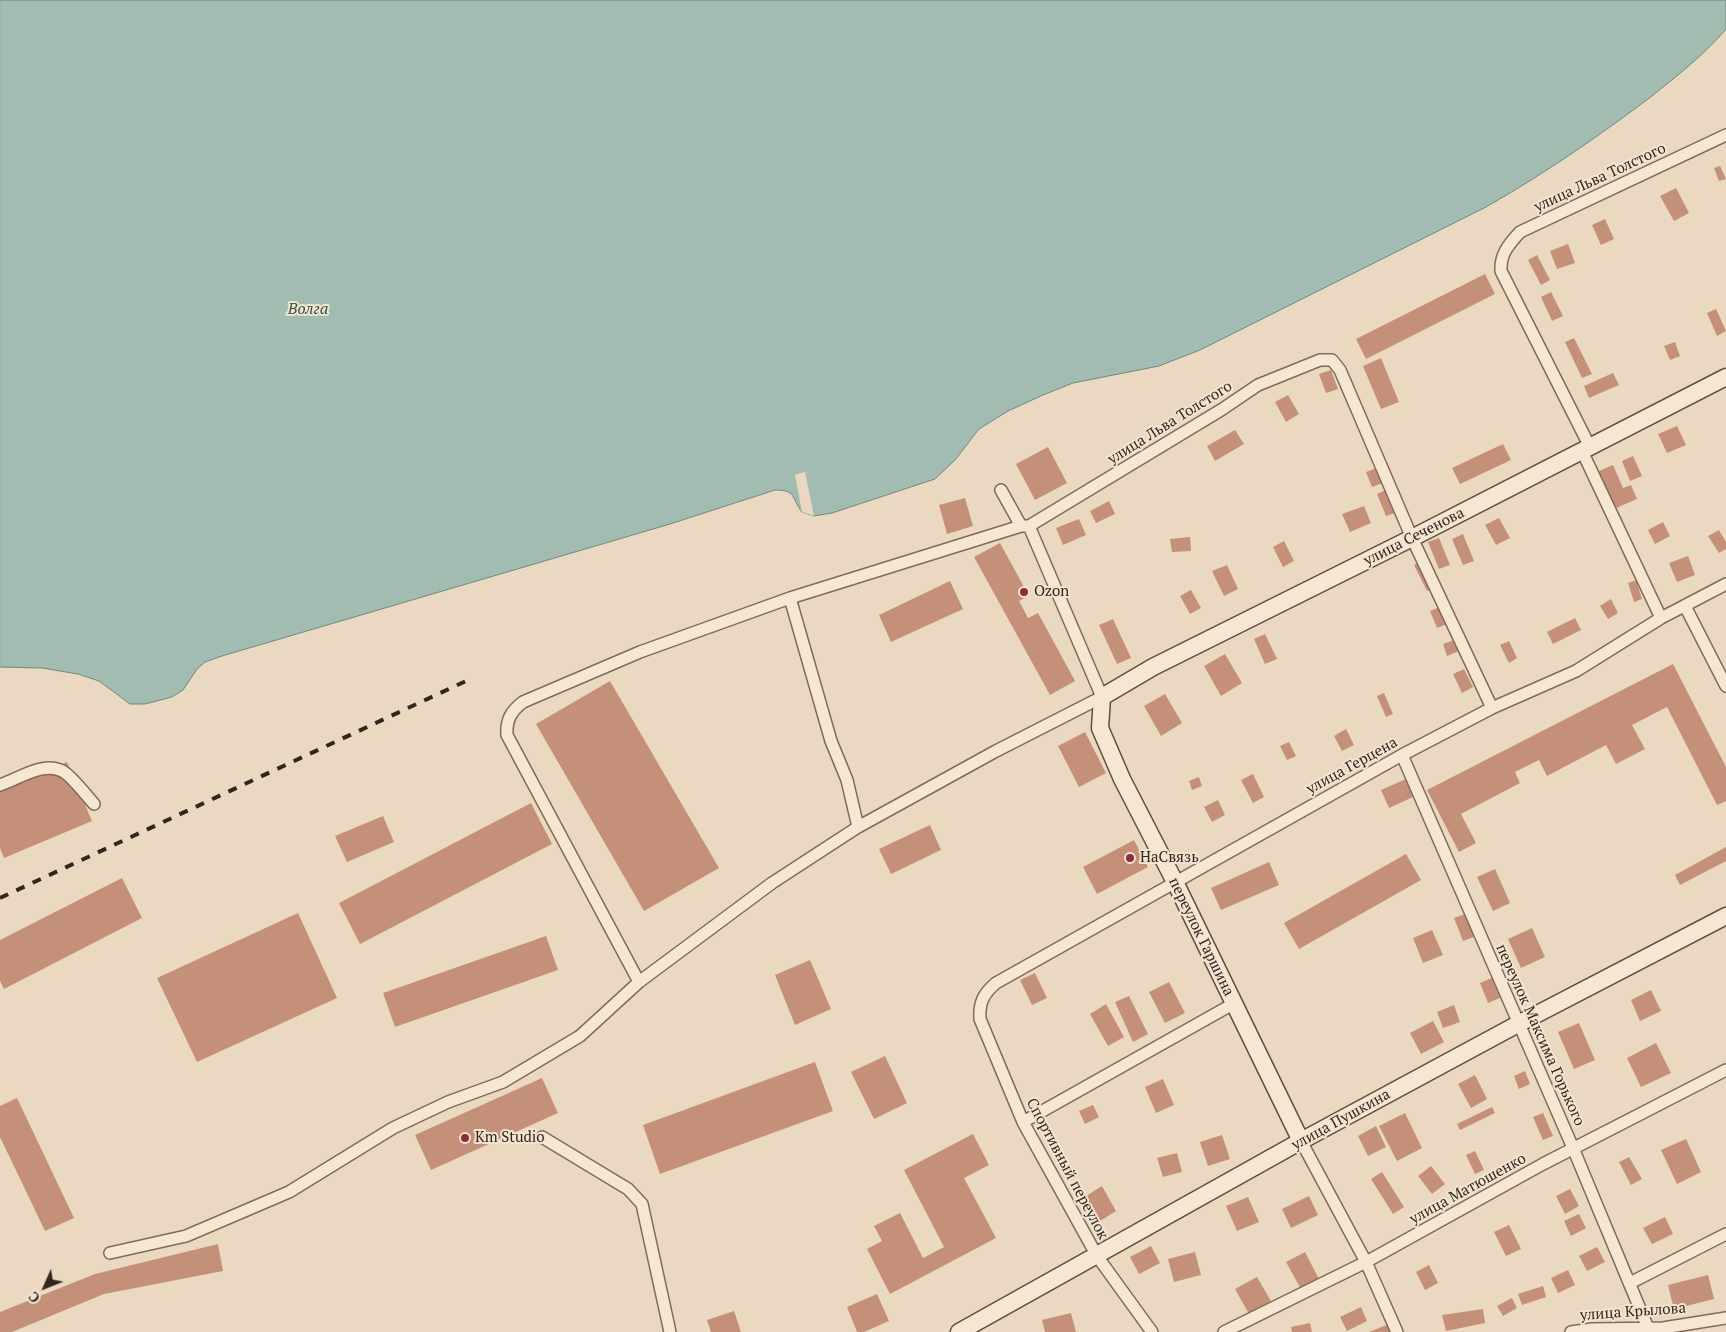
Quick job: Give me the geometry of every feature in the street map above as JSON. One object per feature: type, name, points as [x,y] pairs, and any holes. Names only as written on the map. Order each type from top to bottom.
[{"type":"main road","name":"улица Сеченова","points":[[1102,698],[1153,667],[1412,538],[1726,377]]},
{"type":"main road","name":"переулок Гаршина","points":[[1102,698],[1100,728],[1122,779],[1175,882],[1301,1141]]},
{"type":"main road","name":"улица Пушкина","points":[[960,1332],[1301,1141],[1518,1024],[1726,916]]},
{"type":"street","name":"улица Льва Толстого","points":[[1586,449],[1501,270],[1500,262],[1508,244],[1520,232],[1726,135]]},
{"type":"street","name":"улица Льва Толстого","points":[[639,982],[506,734],[506,725],[510,716],[523,702],[640,652],[790,598],[1025,526],[1221,410],[1258,385],[1320,360],[1332,360],[1340,370],[1412,538]]},
{"type":"street","points":[[1586,449],[1660,618]]},
{"type":"street","name":"переулок Гаршина","points":[[1001,490],[1025,526],[1102,698]]},
{"type":"street","points":[[1412,538],[1492,708]]},
{"type":"street","name":"улица Герцена","points":[[996,983],[1402,755],[1492,708],[1576,671],[1660,618],[1726,584]]},
{"type":"street","points":[[790,598],[831,740],[847,780],[858,827]]},
{"type":"street","points":[[1684,606],[1726,686]]},
{"type":"street","points":[[110,1253],[186,1236],[289,1192],[393,1128],[448,1102],[502,1082],[580,1036],[639,982],[772,883],[858,827],[996,751],[1102,698]]},
{"type":"street","name":"переулок Максима Горького","points":[[1402,755],[1573,1148],[1648,1328]]},
{"type":"street","points":[[0,785],[42,768],[54,768],[64,772],[94,804]]},
{"type":"street","name":"Спортивный переулок","points":[[996,983],[982,998],[980,1019],[1023,1122],[1097,1256],[1152,1332]]},
{"type":"street","points":[[1023,1122],[1233,1004]]},
{"type":"street","name":"улица Матюшенко","points":[[1224,1332],[1366,1262],[1573,1148],[1726,1070]]},
{"type":"street","points":[[542,1138],[628,1189],[642,1204],[670,1332]]},
{"type":"street","points":[[1301,1141],[1366,1262],[1397,1332]]},
{"type":"street","points":[[1630,1283],[1726,1234]]},
{"type":"street","name":"улица Крылова","points":[[1572,1332],[1592,1329],[1663,1328],[1726,1318]]},
{"type":"water","name":"Волга","points":[[0,0],[1726,0],[1726,29],[1690,64],[1632,111],[1550,168],[1486,207],[1200,350],[1159,366],[1073,383],[1008,411],[979,429],[955,460],[935,479],[832,513],[814,516],[802,512],[793,496],[787,491],[775,490],[670,524],[222,656],[205,662],[197,669],[183,690],[172,697],[145,704],[130,704],[99,681],[78,674],[42,668],[0,667]]},
{"type":"pier","points":[[805,472],[814,516],[802,512],[795,475]]},
{"type":"building","points":[[1720,166],[1726,179],[1719,181],[1714,168]]},
{"type":"building","points":[[1676,188],[1689,213],[1674,221],[1660,196]]},
{"type":"building","points":[[1605,219],[1614,239],[1601,245],[1592,225]]},
{"type":"building","points":[[1568,244],[1575,263],[1557,269],[1550,251]]},
{"type":"building","points":[[1537,255],[1550,280],[1541,285],[1528,260]]},
{"type":"building","points":[[1485,274],[1495,294],[1366,359],[1356,339]]},
{"type":"building","points":[[1551,292],[1563,316],[1552,321],[1541,297]]},
{"type":"building","points":[[1716,309],[1726,331],[1717,336],[1707,313]]},
{"type":"building","points":[[1574,338],[1592,374],[1582,378],[1565,342]]},
{"type":"building","points":[[1675,342],[1680,356],[1670,360],[1664,346]]},
{"type":"building","points":[[1381,358],[1399,402],[1381,409],[1363,366]]},
{"type":"building","points":[[1331,370],[1338,389],[1326,393],[1319,374]]},
{"type":"building","points":[[1613,373],[1619,385],[1589,398],[1584,386]]},
{"type":"building","points":[[1288,395],[1299,414],[1286,422],[1275,402]]},
{"type":"building","points":[[1677,426],[1686,445],[1667,453],[1658,434]]},
{"type":"building","points":[[1235,430],[1244,444],[1215,461],[1207,446]]},
{"type":"building","points":[[1503,444],[1511,460],[1460,484],[1452,468]]},
{"type":"building","points":[[1048,447],[1067,483],[1035,500],[1016,464]]},
{"type":"building","points":[[1633,456],[1642,476],[1630,481],[1622,461]]},
{"type":"building","points":[[1613,465],[1623,488],[1631,485],[1637,499],[1614,509],[1597,472]]},
{"type":"building","points":[[1377,468],[1383,483],[1372,487],[1366,472]]},
{"type":"building","points":[[1385,490],[1395,513],[1386,516],[1377,494]]},
{"type":"building","points":[[965,498],[973,526],[947,534],[939,505]]},
{"type":"building","points":[[1109,501],[1115,514],[1096,523],[1090,511]]},
{"type":"building","points":[[1364,506],[1371,523],[1350,532],[1342,514]]},
{"type":"building","points":[[1499,518],[1510,538],[1496,545],[1485,525]]},
{"type":"building","points":[[1079,519],[1086,535],[1063,545],[1056,528]]},
{"type":"building","points":[[1663,522],[1670,536],[1655,544],[1648,530]]},
{"type":"building","points":[[1719,530],[1726,542],[1726,549],[1719,553],[1708,536]]},
{"type":"building","points":[[1463,534],[1474,561],[1463,565],[1452,539]]},
{"type":"building","points":[[1190,537],[1191,551],[1172,552],[1170,539]]},
{"type":"building","points":[[1439,538],[1450,565],[1439,569],[1428,542]]},
{"type":"building","points":[[1284,541],[1294,561],[1283,567],[1273,547]]},
{"type":"building","points":[[1000,543],[1029,596],[1019,601],[1028,618],[1038,613],[1075,681],[1050,695],[974,557]]},
{"type":"building","points":[[1688,556],[1695,575],[1677,582],[1669,563]]},
{"type":"building","points":[[1426,559],[1440,585],[1427,591],[1414,565]]},
{"type":"building","points":[[1227,565],[1238,589],[1224,596],[1212,571]]},
{"type":"building","points":[[1636,580],[1642,599],[1634,602],[1628,583]]},
{"type":"building","points":[[950,581],[963,609],[891,642],[879,615]]},
{"type":"building","points":[[1191,590],[1201,608],[1190,614],[1180,596]]},
{"type":"building","points":[[1611,599],[1618,613],[1608,619],[1600,606]]},
{"type":"building","points":[[1440,607],[1447,624],[1437,628],[1430,611]]},
{"type":"building","points":[[1575,618],[1581,630],[1553,644],[1547,632]]},
{"type":"building","points":[[1113,619],[1131,658],[1117,664],[1099,625]]},
{"type":"building","points":[[1265,634],[1277,659],[1265,664],[1254,639]]},
{"type":"building","points":[[1454,640],[1459,651],[1447,656],[1443,644]]},
{"type":"building","points":[[1509,641],[1517,658],[1509,663],[1500,645]]},
{"type":"building","points":[[1225,654],[1242,683],[1221,696],[1204,666]]},
{"type":"building","points":[[1673,664],[1726,767],[1726,801],[1717,805],[1667,707],[1632,725],[1645,749],[1616,764],[1606,745],[1547,776],[1539,760],[1515,772],[1520,783],[1461,814],[1476,843],[1459,852],[1427,790]]},
{"type":"building","points":[[1464,669],[1473,687],[1462,693],[1453,674]]},
{"type":"building","points":[[610,681],[719,868],[644,911],[536,724]]},
{"type":"building","points":[[1384,693],[1393,714],[1386,717],[1377,696]]},
{"type":"building","points":[[1165,694],[1182,723],[1161,736],[1144,706]]},
{"type":"building","points":[[1346,729],[1354,745],[1342,751],[1334,736]]},
{"type":"building","points":[[1085,732],[1106,773],[1079,787],[1058,746]]},
{"type":"building","points":[[1289,742],[1296,756],[1287,760],[1280,746]]},
{"type":"building","points":[[67,762],[92,821],[4,858],[0,848],[0,790]]},
{"type":"building","points":[[1253,774],[1264,797],[1253,803],[1241,780]]},
{"type":"building","points":[[1199,777],[1202,786],[1192,790],[1189,781]]},
{"type":"building","points":[[1406,779],[1413,797],[1389,808],[1381,790]]},
{"type":"building","points":[[1218,800],[1225,815],[1212,822],[1204,807]]},
{"type":"building","points":[[531,803],[552,844],[360,944],[339,903]]},
{"type":"building","points":[[383,816],[394,842],[347,862],[335,836]]},
{"type":"building","points":[[930,825],[941,850],[891,874],[879,849]]},
{"type":"building","points":[[1134,840],[1148,867],[1097,894],[1083,867]]},
{"type":"building","points":[[1726,847],[1726,861],[1680,885],[1675,875]]},
{"type":"building","points":[[1406,854],[1421,880],[1299,949],[1284,923]]},
{"type":"building","points":[[1269,862],[1279,885],[1221,910],[1211,888]]},
{"type":"building","points":[[1495,869],[1510,903],[1493,911],[1477,877]]},
{"type":"building","points":[[122,878],[142,918],[4,989],[0,981],[0,940]]},
{"type":"building","points":[[298,913],[337,998],[197,1062],[157,978]]},
{"type":"building","points":[[1465,914],[1474,937],[1463,941],[1454,918]]},
{"type":"building","points":[[1532,928],[1545,957],[1521,968],[1508,939]]},
{"type":"building","points":[[1432,930],[1443,955],[1423,963],[1413,938]]},
{"type":"building","points":[[546,936],[558,970],[395,1027],[383,993]]},
{"type":"building","points":[[810,960],[831,1009],[795,1025],[775,975]]},
{"type":"building","points":[[1035,973],[1047,998],[1032,1005],[1020,980]]},
{"type":"building","points":[[1492,978],[1500,998],[1488,1003],[1480,983]]},
{"type":"building","points":[[1169,982],[1185,1013],[1165,1023],[1149,992]]},
{"type":"building","points":[[1651,990],[1661,1011],[1640,1021],[1631,1000]]},
{"type":"building","points":[[1129,996],[1148,1034],[1133,1042],[1115,1002]]},
{"type":"building","points":[[1106,1004],[1124,1037],[1108,1046],[1090,1014]]},
{"type":"building","points":[[1454,1005],[1460,1022],[1443,1028],[1437,1012]]},
{"type":"building","points":[[1433,1021],[1444,1042],[1421,1054],[1410,1033]]},
{"type":"building","points":[[1579,1023],[1595,1060],[1574,1069],[1558,1032]]},
{"type":"building","points":[[1656,1043],[1671,1073],[1641,1087],[1627,1058]]},
{"type":"building","points":[[885,1056],[907,1103],[874,1119],[851,1072]]},
{"type":"building","points":[[815,1062],[833,1111],[660,1174],[643,1125]]},
{"type":"building","points":[[1525,1071],[1530,1084],[1519,1089],[1514,1076]]},
{"type":"building","points":[[1475,1075],[1487,1099],[1471,1108],[1458,1084]]},
{"type":"building","points":[[542,1078],[558,1113],[431,1170],[415,1135]]},
{"type":"building","points":[[1163,1079],[1174,1105],[1156,1113],[1145,1087]]},
{"type":"building","points":[[17,1098],[74,1218],[45,1231],[0,1137],[0,1106]]},
{"type":"building","points":[[1093,1105],[1099,1117],[1085,1124],[1079,1111]]},
{"type":"building","points":[[1492,1107],[1495,1113],[1460,1130],[1457,1124]]},
{"type":"building","points":[[1405,1113],[1422,1148],[1397,1161],[1379,1126]]},
{"type":"building","points":[[1543,1113],[1553,1136],[1543,1140],[1533,1117]]},
{"type":"building","points":[[1376,1126],[1386,1147],[1368,1156],[1358,1136]]},
{"type":"building","points":[[973,1134],[989,1165],[964,1178],[996,1238],[890,1294],[867,1249],[882,1241],[874,1226],[900,1213],[923,1258],[944,1247],[904,1170]]},
{"type":"building","points":[[1222,1135],[1230,1159],[1208,1166],[1200,1142]]},
{"type":"building","points":[[1686,1139],[1701,1172],[1677,1184],[1661,1150]]},
{"type":"building","points":[[1475,1151],[1484,1170],[1475,1174],[1466,1155]]},
{"type":"building","points":[[1177,1153],[1182,1172],[1163,1177],[1157,1158]]},
{"type":"building","points":[[1629,1157],[1642,1179],[1631,1185],[1619,1162]]},
{"type":"building","points":[[1431,1166],[1445,1184],[1432,1194],[1418,1176]]},
{"type":"building","points":[[1382,1172],[1404,1207],[1393,1214],[1371,1179]]},
{"type":"building","points":[[1102,1186],[1116,1211],[1097,1223],[1083,1198]]},
{"type":"building","points":[[1570,1189],[1579,1206],[1565,1214],[1556,1196]]},
{"type":"building","points":[[1309,1196],[1318,1215],[1291,1228],[1282,1209]]},
{"type":"building","points":[[1248,1197],[1259,1222],[1237,1231],[1226,1206]]},
{"type":"building","points":[[1579,1214],[1586,1228],[1571,1236],[1564,1221]]},
{"type":"building","points":[[1665,1217],[1673,1234],[1652,1244],[1643,1228]]},
{"type":"building","points":[[1509,1225],[1521,1249],[1506,1256],[1494,1232]]},
{"type":"building","points":[[218,1244],[223,1271],[104,1294],[12,1332],[0,1332],[0,1312],[95,1274]]},
{"type":"building","points":[[1151,1246],[1160,1263],[1139,1274],[1130,1257]]},
{"type":"building","points":[[1597,1247],[1605,1262],[1587,1271],[1579,1256]]},
{"type":"building","points":[[1195,1252],[1201,1275],[1174,1282],[1168,1259]]},
{"type":"building","points":[[1305,1252],[1320,1281],[1302,1291],[1286,1262]]},
{"type":"building","points":[[1429,1265],[1438,1283],[1425,1290],[1416,1272]]},
{"type":"building","points":[[1568,1270],[1575,1285],[1558,1293],[1551,1278]]},
{"type":"building","points":[[1708,1275],[1714,1299],[1674,1309],[1668,1285]]},
{"type":"building","points":[[1257,1277],[1271,1301],[1249,1314],[1235,1289]]},
{"type":"building","points":[[1543,1286],[1546,1297],[1522,1305],[1518,1294]]},
{"type":"building","points":[[877,1294],[889,1321],[864,1332],[857,1332],[847,1307]]},
{"type":"building","points":[[1512,1298],[1517,1308],[1503,1316],[1497,1306]]},
{"type":"building","points":[[1361,1307],[1367,1321],[1347,1331],[1340,1317]]},
{"type":"building","points":[[1483,1309],[1485,1323],[1446,1331],[1442,1315]]},
{"type":"building","points":[[734,1311],[741,1332],[711,1332],[707,1320]]},
{"type":"building","points":[[1071,1313],[1076,1332],[1045,1332],[1042,1320]]},
{"type":"building","points":[[1310,1323],[1312,1332],[1292,1332],[1291,1327]]},
{"type":"building","points":[[1389,1324],[1392,1332],[1369,1332]]},
{"type":"railway","points":[[0,898],[466,681]]},
{"type":"place","name":"Ozon","points":[[1024,592]]},
{"type":"place","name":"НаСвязь","points":[[1130,858]]},
{"type":"place","name":"Кm Studio","points":[[465,1138]]}]
